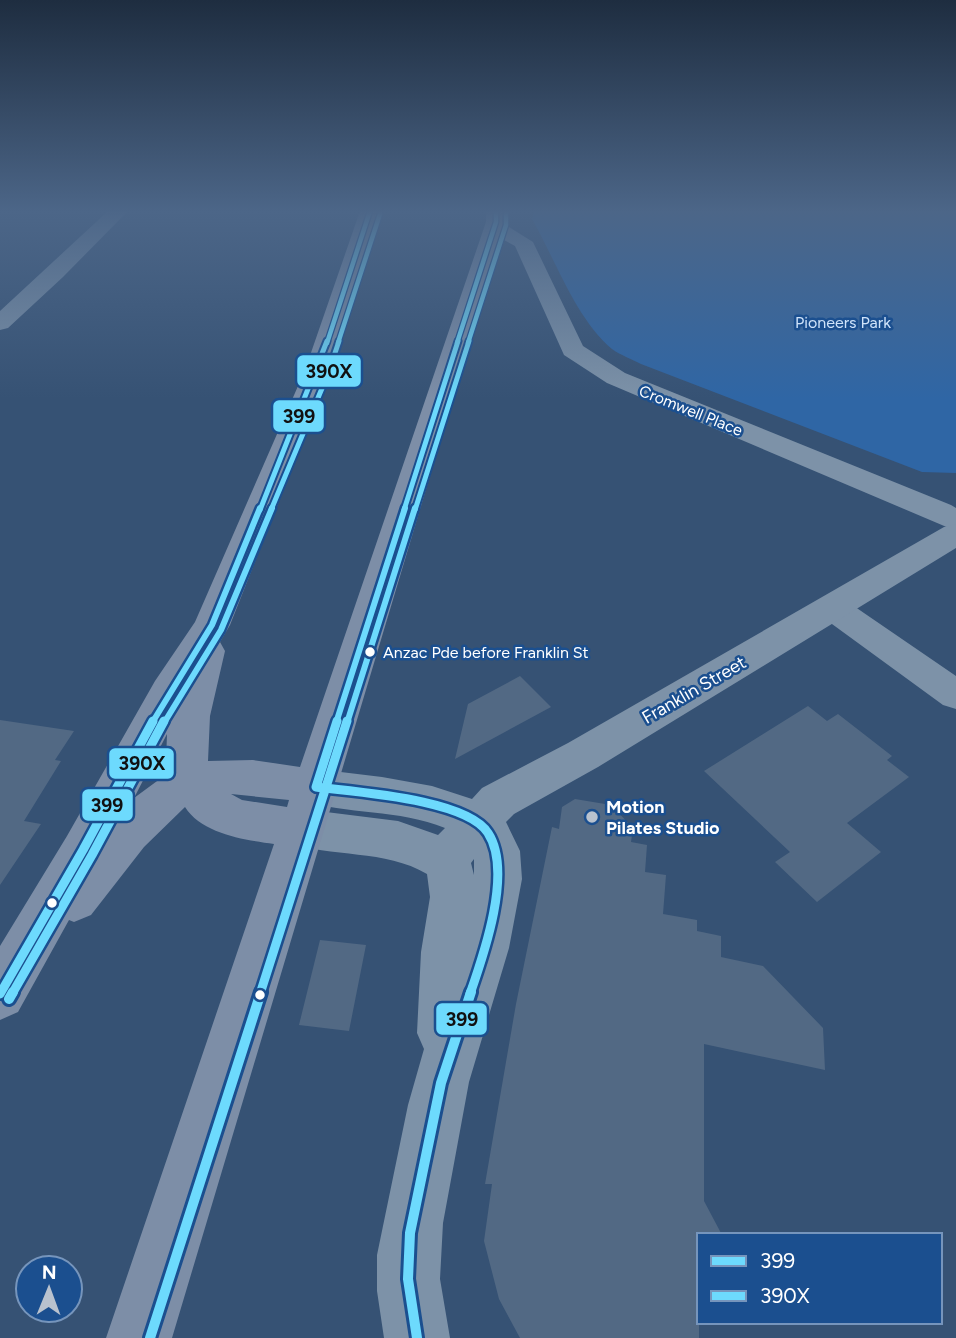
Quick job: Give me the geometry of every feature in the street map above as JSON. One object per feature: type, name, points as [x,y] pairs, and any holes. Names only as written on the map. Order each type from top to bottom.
[{"type":"main road","points":[[191,783],[187,763],[187,731],[212,625],[318,370],[350,273]]},
{"type":"main road","points":[[139,1338],[478,273]]},
{"type":"main road","points":[[8,981],[169,691],[212,625]]},
{"type":"main road","points":[[8,981],[147,812],[167,795],[191,783],[241,778],[309,807]]},
{"type":"main road","points":[[128,1338],[160,1274]]},
{"type":"street","points":[[0,323],[56,273]]},
{"type":"street","name":"Cromwell Place","points":[[537,273],[573,351],[616,379],[940,512],[956,521]]},
{"type":"street","name":"Franklin Street","points":[[444,860],[498,801],[583,755],[956,534]]},
{"type":"street","points":[[833,608],[956,695]]},
{"type":"street","points":[[309,807],[413,801],[449,810],[478,822],[495,839],[500,864],[482,957],[444,1070],[409,1244],[409,1286],[418,1338]]},
{"type":"street","points":[[309,807],[423,849],[444,860],[454,879],[446,952],[444,1070]]},
{"type":"green space","name":"Pioneers Park","points":[[560,273],[956,273],[956,473],[922,472],[641,364],[612,349],[599,336]]},
{"type":"building","points":[[520,676],[551,707],[455,759],[468,704]]},
{"type":"building","points":[[808,706],[827,721],[838,714],[892,756],[887,760],[909,777],[847,823],[881,852],[817,902],[775,862],[790,852],[704,771]]},
{"type":"building","points":[[0,720],[74,731],[55,760],[61,761],[24,821],[41,824],[0,885]]},
{"type":"building","points":[[575,799],[611,805],[633,828],[631,842],[647,845],[645,872],[666,875],[663,914],[697,920],[697,931],[721,936],[721,957],[763,966],[823,1028],[825,1070],[704,1044],[704,1201],[721,1233],[697,1233],[699,1338],[520,1338],[499,1299],[484,1241],[492,1184],[485,1184],[516,1004],[552,827],[559,829],[562,807]]},
{"type":"building","points":[[320,940],[366,945],[349,1031],[299,1025]]},
{"type":"transit line","name":"399","points":[[0,994],[83,850],[169,691],[212,625],[318,370],[350,273]]},
{"type":"transit line","name":"390X","points":[[9,999],[92,855],[178,696],[221,630],[328,374],[361,273]]},
{"type":"transit line","name":"399","points":[[417,1338],[408,1279],[410,1233],[441,1083],[493,914],[497,881],[496,853],[488,832],[475,821],[456,812],[408,799],[316,787],[480,273]]},
{"type":"transit line","name":"390X","points":[[150,1338],[491,273]]},
{"type":"place","name":"Anzac Pde before Franklin St","points":[[370,652]]},
{"type":"place","name":"Motion Pilates Studio","points":[[592,817]]}]
